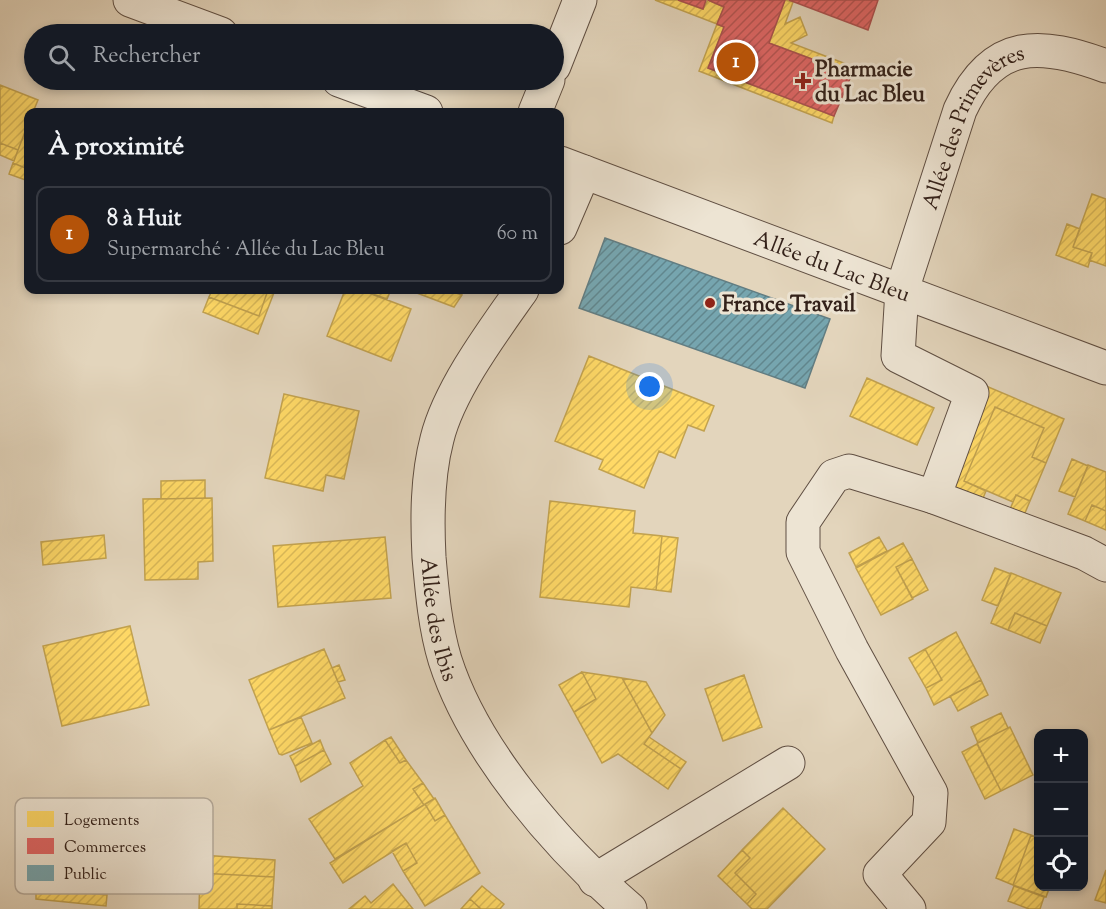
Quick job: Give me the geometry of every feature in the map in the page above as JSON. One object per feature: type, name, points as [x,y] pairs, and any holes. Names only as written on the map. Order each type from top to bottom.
[{"type":"street","points":[[130,0],[194,24]]},
{"type":"street","points":[[564,41],[580,0]]},
{"type":"street","name":"Allée des Primevères","points":[[934,497],[972,393],[898,356],[903,290],[960,110],[971,86],[985,70],[999,59],[1018,51],[1039,50],[1075,55],[1106,66]]},
{"type":"street","points":[[366,90],[415,108]]},
{"type":"street","points":[[537,108],[544,90]]},
{"type":"street","points":[[564,208],[572,167]]},
{"type":"street","name":"Allée du Lac Bleu","points":[[572,167],[1106,368]]},
{"type":"street","name":"Allée des Ibis","points":[[519,294],[483,346],[455,396],[437,438],[428,518],[432,590],[445,659],[470,717],[502,772],[596,880],[630,909]]},
{"type":"street","points":[[909,909],[880,874],[929,822],[931,793],[852,650],[803,552],[803,522],[834,476],[849,471],[934,497],[1083,553],[1106,565]]},
{"type":"street","points":[[596,880],[788,763]]},
{"type":"building: Logements","points":[[655,0],[678,0],[703,9],[708,0],[724,7],[717,24]]},
{"type":"building: Logements","points":[[785,0],[793,2],[785,24],[800,17],[807,35],[791,43],[854,67],[852,74],[769,43]]},
{"type":"building: Logements","points":[[717,24],[724,27],[708,68],[834,116],[832,123],[699,71]]},
{"type":"building: Logements","points":[[0,85],[38,100],[35,108],[24,108],[24,134],[18,150],[0,143]]},
{"type":"building: Logements","points":[[24,134],[24,167],[13,163]]},
{"type":"building: Logements","points":[[0,143],[18,150],[14,161],[0,155]]},
{"type":"building: Logements","points":[[13,163],[24,167],[24,180],[9,174]]},
{"type":"building: Logements","points":[[1092,194],[1106,199],[1106,266],[1089,260],[1092,253],[1073,247]]},
{"type":"building: Logements","points":[[1067,224],[1080,229],[1073,247],[1092,253],[1088,267],[1056,255]]},
{"type":"building: Logements","points":[[210,294],[267,294],[259,316],[209,297]]},
{"type":"building: Logements","points":[[267,294],[273,294],[258,334],[203,312],[209,297],[259,316]]},
{"type":"building: Logements","points":[[343,294],[372,294],[411,309],[391,361],[327,336]]},
{"type":"building: Logements","points":[[373,294],[389,294],[387,299]]},
{"type":"building: Logements","points":[[420,294],[462,295],[454,307]]},
{"type":"building: Logements","points":[[589,356],[714,406],[704,431],[688,425],[675,458],[659,451],[644,488],[599,469],[603,460],[555,441]]},
{"type":"building: Logements","points":[[867,378],[934,408],[917,445],[850,416]]},
{"type":"building: Logements","points":[[986,386],[1064,419],[1046,463],[1032,457],[1044,428],[995,407],[964,481],[986,491],[981,503],[944,488]]},
{"type":"building: Logements","points":[[284,394],[359,411],[344,479],[326,475],[323,491],[265,478]]},
{"type":"building: Logements","points":[[995,407],[1044,428],[1032,457],[1046,463],[1030,501],[1016,495],[1013,502],[964,481]]},
{"type":"building: Logements","points":[[1072,459],[1088,466],[1075,497],[1059,491]]},
{"type":"building: Logements","points":[[1088,465],[1106,472],[1106,511],[1092,505],[1085,521],[1068,514]]},
{"type":"building: Logements","points":[[205,480],[205,498],[161,499],[161,481]]},
{"type":"building: Logements","points":[[1016,495],[1030,501],[1022,520],[1008,514]]},
{"type":"building: Logements","points":[[212,498],[213,561],[198,562],[198,579],[145,580],[143,499]]},
{"type":"building: Logements","points":[[550,501],[635,511],[633,533],[662,536],[656,590],[631,587],[629,607],[540,597]]},
{"type":"building: Logements","points":[[1092,505],[1106,511],[1106,530],[1085,521]]},
{"type":"building: Logements","points":[[104,535],[106,558],[43,565],[41,542]]},
{"type":"building: Logements","points":[[662,536],[678,538],[671,592],[656,590]]},
{"type":"building: Logements","points":[[385,537],[391,598],[278,607],[273,546]]},
{"type":"building: Logements","points":[[879,537],[887,551],[856,567],[849,553]]},
{"type":"building: Logements","points":[[903,543],[912,559],[896,567],[913,599],[881,615],[856,568]]},
{"type":"building: Logements","points":[[912,559],[928,590],[912,598],[896,567]]},
{"type":"building: Logements","points":[[995,568],[1011,574],[998,606],[982,600]]},
{"type":"building: Logements","points":[[1011,573],[1061,593],[1047,626],[1015,613],[1008,630],[991,623]]},
{"type":"building: Logements","points":[[1015,613],[1047,626],[1040,643],[1008,630]]},
{"type":"building: Logements","points":[[130,626],[149,705],[62,726],[43,646]]},
{"type":"building: Logements","points":[[956,632],[981,680],[934,705],[926,688],[942,680],[925,649]]},
{"type":"building: Logements","points":[[324,649],[345,698],[269,730],[249,680]]},
{"type":"building: Logements","points":[[925,649],[942,680],[926,688],[909,658]]},
{"type":"building: Logements","points":[[339,665],[345,680],[338,682],[332,668]]},
{"type":"building: Logements","points":[[582,672],[622,678],[652,733],[644,744],[681,769],[668,789],[618,754],[602,763],[574,712],[596,699]]},
{"type":"building: Logements","points":[[582,672],[596,699],[574,712],[559,685]]},
{"type":"building: Logements","points":[[744,675],[762,727],[723,741],[705,689]]},
{"type":"building: Logements","points":[[622,678],[646,682],[665,715],[652,733]]},
{"type":"building: Logements","points":[[981,680],[988,695],[958,711],[950,696]]},
{"type":"building: Logements","points":[[1001,713],[1008,728],[978,743],[971,727]]},
{"type":"building: Logements","points":[[301,717],[312,743],[282,755],[279,754],[269,730]]},
{"type":"building: Logements","points":[[1010,727],[1033,775],[1001,791],[977,743]]},
{"type":"building: Logements","points":[[391,737],[406,760],[400,763],[385,740]]},
{"type":"building: Logements","points":[[649,737],[686,762],[681,769],[644,744]]},
{"type":"building: Logements","points":[[320,740],[324,750],[295,766],[290,756]]},
{"type":"building: Logements","points":[[385,740],[400,763],[406,760],[423,783],[413,789],[424,805],[335,859],[309,819],[363,786],[350,763]]},
{"type":"building: Logements","points":[[977,744],[1001,791],[985,799],[962,752]]},
{"type":"building: Logements","points":[[324,750],[331,764],[301,782],[295,766]]},
{"type":"building: Logements","points":[[423,783],[434,799],[424,805],[413,789]]},
{"type":"building: Logements","points":[[435,798],[445,815],[435,821],[425,804]]},
{"type":"building: Logements","points":[[425,804],[435,821],[445,815],[480,873],[425,906],[403,871],[417,863],[406,843],[343,883],[330,863]]},
{"type":"building: Logements","points":[[783,808],[825,849],[767,909],[752,909],[747,904],[756,894],[735,873],[750,858],[742,850]]},
{"type":"building: Logements","points":[[1014,829],[1031,835],[1013,885],[996,878]]},
{"type":"building: Logements","points":[[1031,835],[1034,836],[1034,891],[1048,891],[1046,897],[1013,885]]},
{"type":"building: Logements","points":[[406,843],[417,863],[403,871],[392,851]]},
{"type":"building: Logements","points":[[742,850],[750,858],[735,873],[756,894],[747,904],[718,876]]},
{"type":"building: Logements","points":[[213,856],[275,860],[274,877],[213,874]]},
{"type":"building: Logements","points":[[1106,870],[1106,903],[1095,900]]},
{"type":"building: Logements","points":[[213,874],[274,877],[272,906],[237,904],[237,909],[199,909],[199,894],[213,894]]},
{"type":"building: Logements","points":[[393,884],[413,909],[349,909],[365,896],[371,903]]},
{"type":"building: Logements","points":[[482,886],[504,904],[500,909],[481,909],[470,899]]},
{"type":"building: Logements","points":[[1014,886],[1044,897],[1040,909],[1029,909],[1008,901]]},
{"type":"building: Logements","points":[[36,894],[107,895],[106,906],[36,899]]},
{"type":"building: Logements","points":[[470,899],[481,909],[461,909]]},
{"type":"building: Logements","points":[[237,904],[272,906],[272,909],[237,909]]},
{"type":"building: Commerces","points":[[678,0],[706,0],[703,9]]},
{"type":"building: Commerces","points":[[708,0],[785,0],[769,43],[852,74],[834,116],[708,68],[724,27],[717,24],[724,7]]},
{"type":"building: Commerces","points":[[789,0],[878,0],[868,30]]},
{"type":"building: Public","points":[[605,238],[830,319],[805,388],[579,308]]},
{"type":"place","name":"8 à Huit","points":[[736,62]]},
{"type":"place","name":"Pharmacie du Lac Bleu","points":[[803,81]]},
{"type":"place","name":"France Travail","points":[[710,303]]}]
